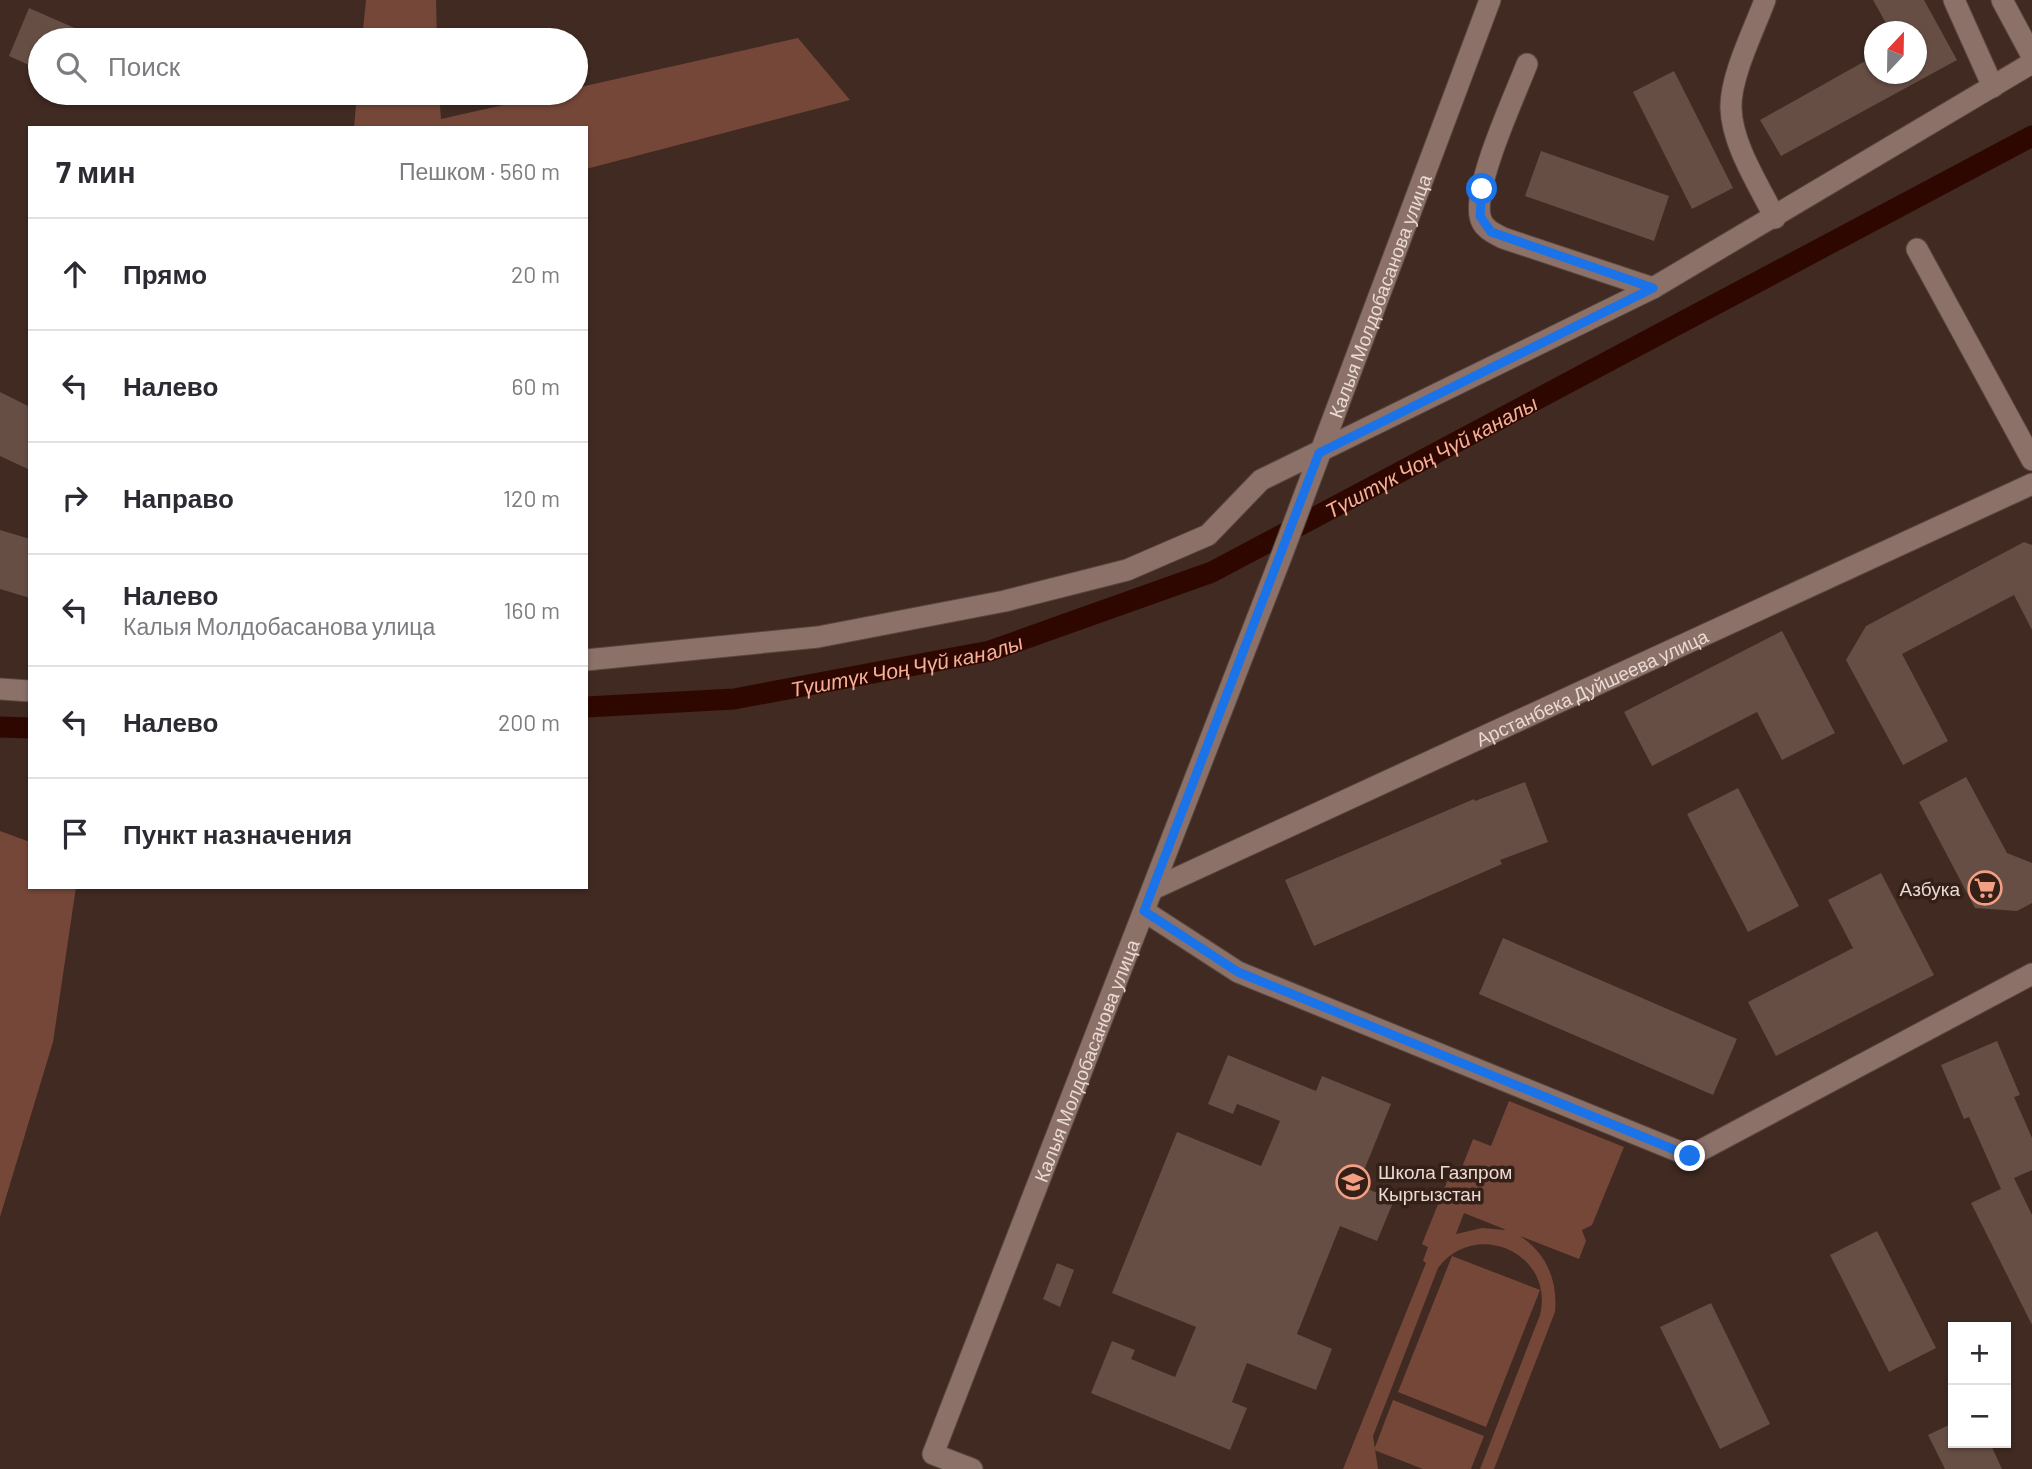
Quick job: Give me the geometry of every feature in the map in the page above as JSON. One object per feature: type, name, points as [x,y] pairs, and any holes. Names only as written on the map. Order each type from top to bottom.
[{"type":"street","name":"Калыя Молдобасанова улица","points":[[972,1469],[933,1454],[1301,506],[1490,0]]},
{"type":"street","points":[[1765,0],[1732,91],[1731,110],[1739,143],[1775,218]]},
{"type":"street","points":[[1954,0],[1993,87]]},
{"type":"street","points":[[2002,0],[2032,56]]},
{"type":"street","points":[[588,660],[818,637],[1098,580],[1208,535],[1261,480],[1653,288],[2032,63]]},
{"type":"street","points":[[1527,64],[1482,189],[1480,216],[1483,224],[1503,238],[1653,288]]},
{"type":"street","points":[[1917,248],[2032,460]]},
{"type":"street","name":"Арстанбека Дуйшеева улица","points":[[1153,889],[2032,484]]},
{"type":"street","points":[[0,689],[28,691]]},
{"type":"street","points":[[1144,911],[1238,972],[1690,1156],[2032,974]]},
{"type":"shaded area","points":[[366,0],[436,0],[437,28],[363,28]]},
{"type":"shaded area","points":[[798,38],[850,100],[588,168],[588,126],[354,126],[356,105],[440,105],[441,119],[503,105],[588,105],[588,85]]},
{"type":"shaded area","points":[[0,831],[28,841],[28,889],[76,889],[53,1042],[0,1217]]},
{"type":"shaded area","points":[[1509,1101],[1624,1147],[1592,1225],[1582,1230],[1586,1241],[1579,1259],[1520,1236],[1537,1251],[1548,1268],[1554,1289],[1555,1312],[1494,1469],[1480,1469],[1540,1315],[1541,1293],[1536,1274],[1524,1260],[1508,1250],[1490,1245],[1472,1246],[1454,1253],[1438,1268],[1373,1436],[1378,1469],[1343,1469],[1426,1263],[1423,1261],[1428,1247],[1422,1244],[1449,1177],[1457,1180],[1473,1139],[1491,1146]],"holes":[[[1464,1213],[1504,1229],[1482,1228],[1456,1234]]]},
{"type":"shaded area","points":[[1452,1256],[1540,1290],[1486,1427],[1398,1392]]},
{"type":"shaded area","points":[[1393,1400],[1484,1436],[1471,1469],[1423,1469],[1374,1450]]},
{"type":"building","points":[[1873,0],[1924,0],[1957,60],[1927,76],[1927,21],[1885,21]]},
{"type":"building","points":[[29,8],[75,28],[28,28],[28,65],[9,56]]},
{"type":"building","points":[[1864,62],[1864,84],[1913,84],[1781,156],[1760,120]]},
{"type":"building","points":[[1674,71],[1733,188],[1692,209],[1633,92]]},
{"type":"building","points":[[1541,151],[1669,196],[1654,241],[1525,196]]},
{"type":"building","points":[[0,392],[28,406],[28,469],[0,456]]},
{"type":"building","points":[[0,530],[28,538],[28,597],[0,589]]},
{"type":"building","points":[[2024,542],[2032,545],[2032,630],[2014,595],[1902,654],[1948,741],[1903,765],[1846,660],[1866,626]]},
{"type":"building","points":[[1782,631],[1835,733],[1782,760],[1757,712],[1652,766],[1624,712]]},
{"type":"building","points":[[1966,777],[2007,853],[2032,863],[2032,903],[2017,911],[1975,908],[1919,802]]},
{"type":"building","points":[[1525,782],[1548,842],[1500,860],[1502,864],[1314,946],[1285,880],[1474,799],[1475,801]]},
{"type":"building","points":[[1738,788],[1799,906],[1748,932],[1687,814]]},
{"type":"building","points":[[1881,873],[1934,975],[1776,1056],[1748,1002],[1853,948],[1828,900]]},
{"type":"building","points":[[1503,938],[1737,1039],[1713,1095],[1479,994]]},
{"type":"building","points":[[1997,1041],[2020,1095],[2014,1097],[2032,1138],[2032,1170],[2014,1178],[2032,1215],[2032,1325],[1971,1203],[2001,1189],[1969,1117],[1964,1119],[1941,1065]]},
{"type":"building","points":[[1228,1055],[1316,1091],[1322,1076],[1391,1104],[1358,1185],[1394,1200],[1377,1241],[1340,1226],[1297,1334],[1332,1349],[1316,1390],[1247,1363],[1232,1402],[1247,1408],[1230,1450],[1091,1393],[1112,1341],[1135,1350],[1131,1359],[1175,1377],[1196,1327],[1112,1293],[1177,1132],[1261,1166],[1280,1121],[1237,1104],[1233,1114],[1208,1104]]},
{"type":"building","points":[[1877,1231],[1936,1348],[1889,1372],[1830,1255]]},
{"type":"building","points":[[1057,1263],[1074,1270],[1060,1307],[1043,1299]]},
{"type":"building","points":[[1711,1303],[1770,1424],[1720,1449],[1660,1327]]},
{"type":"building","points":[[1948,1425],[1948,1448],[1992,1448],[2002,1469],[1945,1469],[1928,1435]]},
{"type":"waterway","name":"Түштүк Чоң Чүй каналы","points":[[588,707],[734,699],[990,651],[1212,572],[2032,136]]},
{"type":"waterway","name":"Түштүк Чоң Чүй каналы","points":[[0,727],[28,728]]},
{"type":"place","name":"Азбука","points":[[1985,888]]},
{"type":"place","name":"Школа Газпром Кыргызстан","points":[[1353,1182]]},
{"type":"route","points":[[1482,189],[1480,216],[1491,232],[1653,288],[1319,453],[1301,506],[1144,911],[1238,972],[1690,1156]]}]
